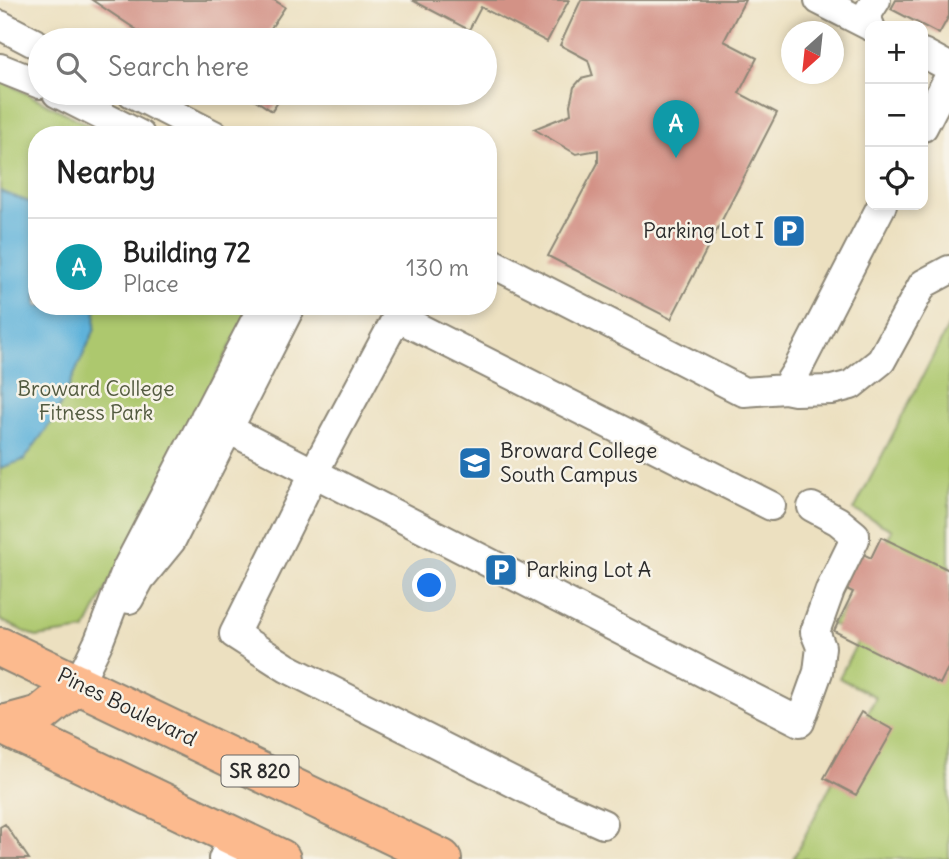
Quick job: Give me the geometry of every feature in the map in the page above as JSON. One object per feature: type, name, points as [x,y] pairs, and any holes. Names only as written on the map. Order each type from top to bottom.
[{"type":"highway","name":"Pines Boulevard","points":[[0,647],[442,859]]},
{"type":"highway","points":[[1,724],[40,715],[78,684]]},
{"type":"highway","points":[[1,724],[226,853],[281,859]]},
{"type":"lane","points":[[819,0],[869,16]]},
{"type":"lane","points":[[0,25],[28,40]]},
{"type":"lane","points":[[928,56],[949,67]]},
{"type":"lane","points":[[0,68],[28,79]]},
{"type":"lane","points":[[928,117],[949,77]]},
{"type":"lane","points":[[81,105],[122,126]]},
{"type":"lane","points":[[155,105],[196,126]]},
{"type":"lane","points":[[785,389],[880,210]]},
{"type":"lane","points":[[497,266],[744,392],[831,390],[851,385],[881,361],[923,284],[949,270]]},
{"type":"lane","points":[[78,684],[99,641],[140,579],[171,541],[258,315]]},
{"type":"lane","points":[[216,423],[285,315]]},
{"type":"lane","points":[[603,824],[546,799],[287,668],[234,634],[313,473],[397,317],[771,506]]},
{"type":"lane","points":[[216,423],[800,722],[818,671],[821,647],[815,632],[830,590],[855,539],[855,535],[838,521],[812,508]]},
{"type":"green space","name":"Broward College Fitness Park","points":[[0,80],[28,94],[28,105],[49,105],[90,126],[28,126],[28,315],[246,315],[85,630],[36,637],[0,620]]},
{"type":"green space","points":[[949,325],[949,859],[793,859],[876,697],[839,678],[859,639],[831,624],[864,585],[892,530],[854,510]]},
{"type":"water","points":[[0,191],[28,202],[28,315],[96,315],[95,329],[55,417],[24,460],[0,468]]},
{"type":"building","points":[[92,0],[274,0],[285,7],[271,28],[134,28]]},
{"type":"building","points":[[412,0],[569,0],[547,42],[481,7],[470,28],[465,28]]},
{"type":"building","points":[[581,0],[745,0],[724,41],[757,58],[739,93],[777,113],[671,319],[548,256],[598,163],[598,150],[576,154],[534,129],[571,114],[574,87],[581,79],[593,76],[588,60],[560,45]]},
{"type":"building","points":[[896,0],[949,0],[949,16],[939,34],[928,28],[928,21],[914,21],[891,9]]},
{"type":"building","points":[[263,105],[276,105],[272,111]]},
{"type":"building","points":[[881,537],[949,570],[949,666],[940,684],[834,631],[853,592],[838,585],[855,550],[871,558]]},
{"type":"building","points":[[861,712],[893,730],[856,795],[824,778]]},
{"type":"building","points":[[5,824],[29,859],[0,859],[0,827]]},
{"type":"place","name":"Building 72","points":[[676,158]]},
{"type":"place","name":"Parking Lot I","points":[[789,231]]},
{"type":"place","name":"Broward College South Campus","points":[[475,463]]},
{"type":"place","name":"Parking Lot A","points":[[501,570]]}]
